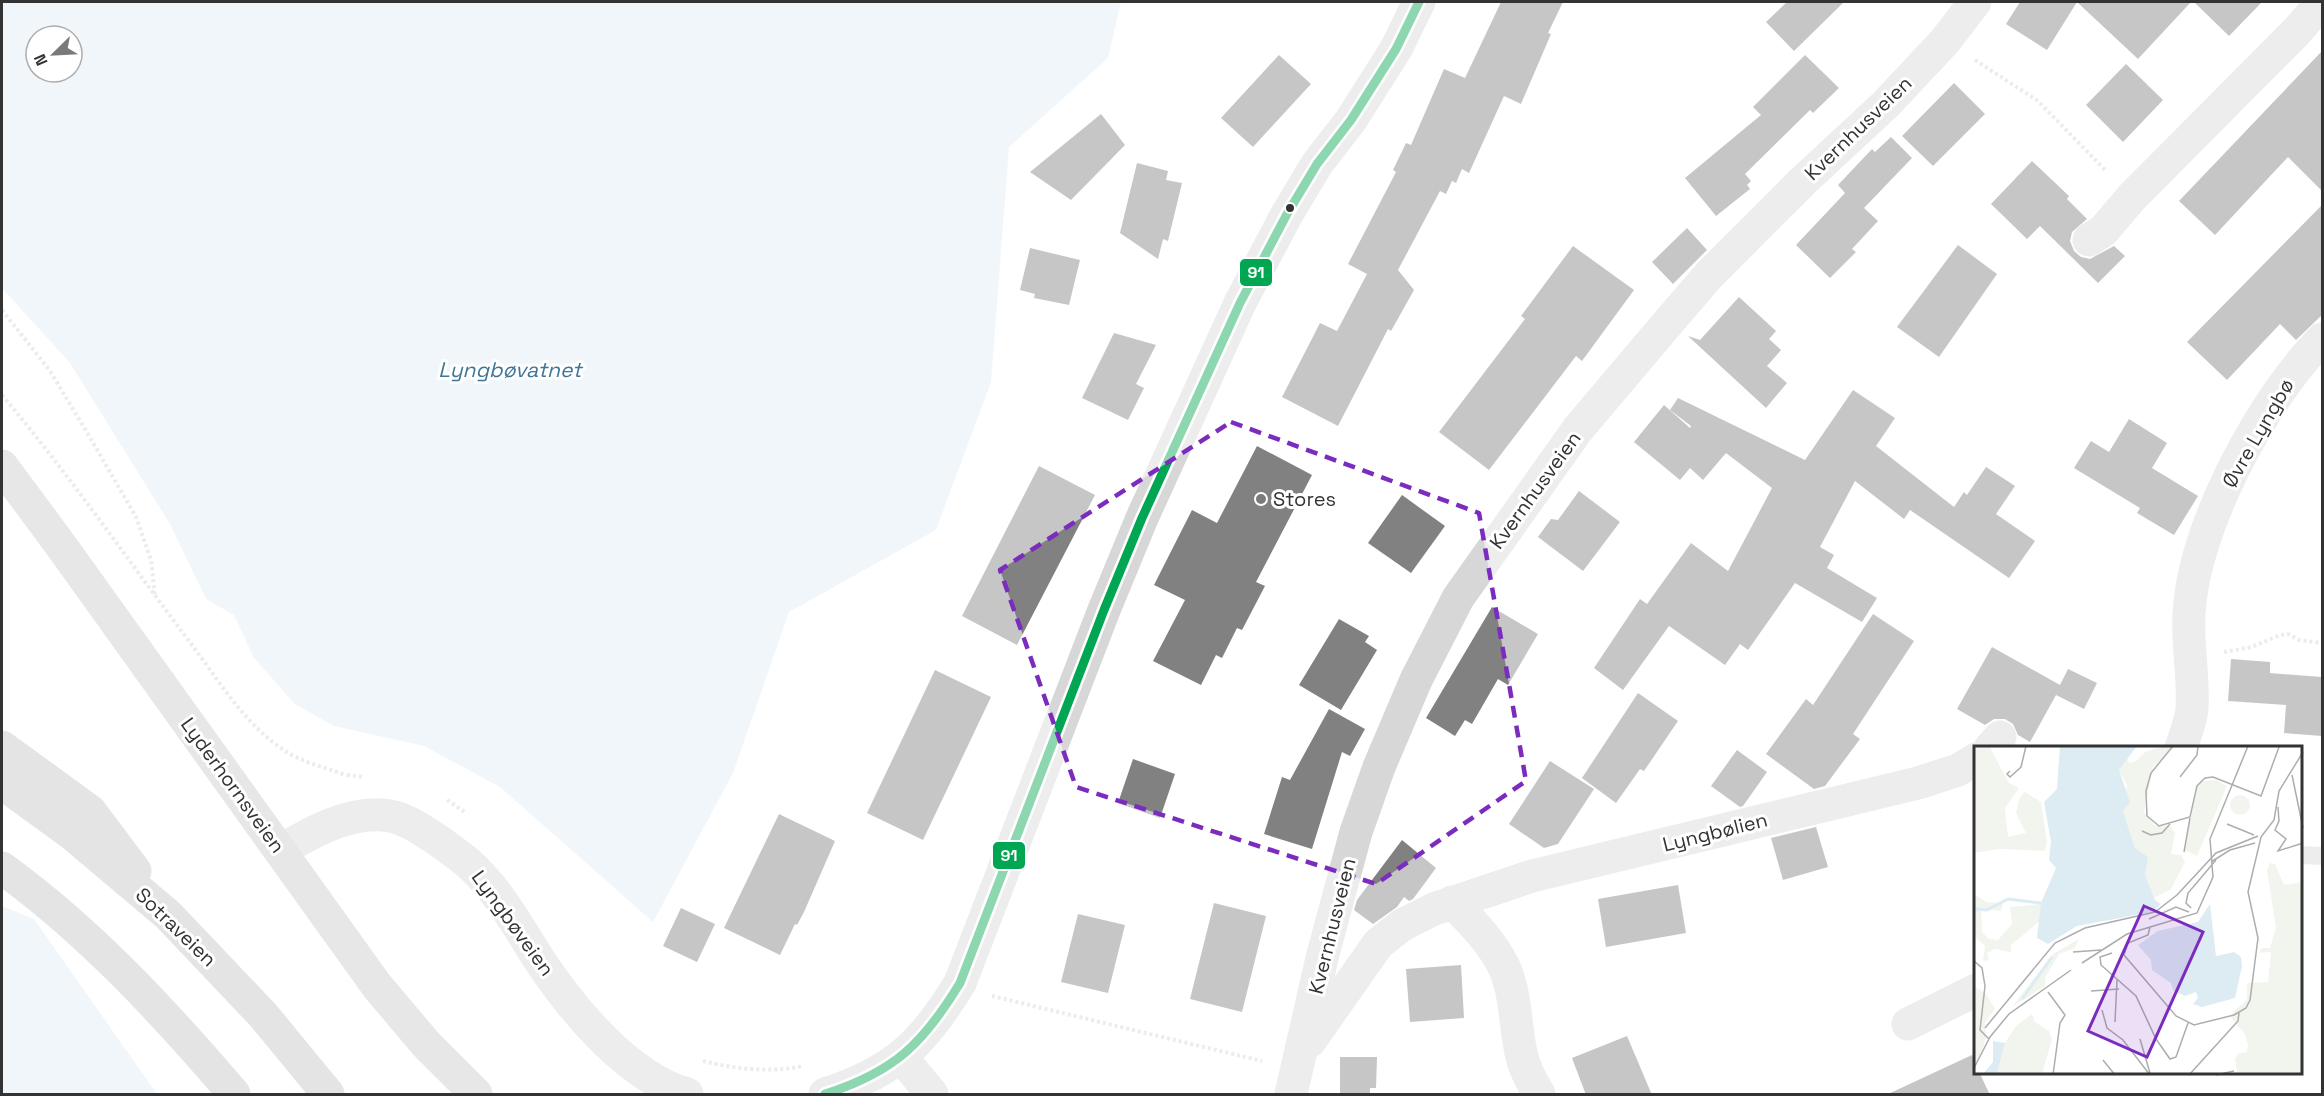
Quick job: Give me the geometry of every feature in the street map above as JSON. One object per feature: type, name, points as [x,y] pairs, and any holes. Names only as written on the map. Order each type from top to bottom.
[{"type":"highway","points":[[2,747],[90,811],[168,915]]},
{"type":"highway","name":"Sotraveien","points":[[2,783],[72,834],[168,915],[263,1015],[328,1095]]},
{"type":"highway","points":[[2,868],[123,971],[234,1095]]},
{"type":"main road","name":"Lyderhornsveien","points":[[2,466],[377,986],[426,1044],[476,1095]]},
{"type":"street","points":[[825,1095],[877,1074],[902,1058],[941,1015],[960,983],[1104,610],[1142,518],[1240,303],[1287,214],[1317,164],[1351,120],[1396,49],[1419,2]]},
{"type":"street","name":"Kvernhusveien","points":[[1291,1095],[1323,954],[1356,832],[1378,767],[1416,680],[1458,598],[1578,429],[1695,292],[1802,182],[1886,104],[1945,41],[1975,2]]},
{"type":"street","points":[[2089,240],[2103,231],[2132,197],[2297,31],[2322,2]]},
{"type":"street","name":"Øvre Lyngbø","points":[[2182,746],[2192,711],[2189,612],[2193,584],[2205,537],[2239,458],[2281,389],[2303,358],[2322,339]]},
{"type":"street","name":"Lyngbølien","points":[[1303,1050],[1378,944],[1402,925],[1434,909],[1532,876],[1918,783],[1958,770],[1974,760]]},
{"type":"street","name":"Lyngbøveien","points":[[280,851],[325,826],[356,818],[380,815],[399,817],[426,832],[469,863],[508,909],[546,969],[595,1032],[627,1060],[654,1079],[687,1095]]},
{"type":"street","points":[[1452,903],[1491,945],[1504,969],[1511,993],[1521,1055],[1529,1078],[1539,1095]]},
{"type":"street","points":[[1908,1024],[1974,991]]},
{"type":"street","points":[[902,1058],[932,1095]]},
{"type":"lane","points":[[2303,855],[2322,856]]},
{"type":"path","points":[[1945,41],[2038,101],[2132,197]]},
{"type":"path","points":[[2,310],[50,371],[136,517],[151,560],[155,596]]},
{"type":"path","points":[[2,395],[38,437],[155,596],[255,726],[280,748],[302,761],[326,770],[369,778]]},
{"type":"path","points":[[2191,658],[2252,647],[2288,634],[2299,640],[2322,643]]},
{"type":"path","points":[[347,775],[356,818]]},
{"type":"path","points":[[439,795],[466,813]]},
{"type":"path","points":[[988,994],[1228,1054],[1280,1064],[1303,1050]]},
{"type":"path","points":[[698,1059],[744,1068],[784,1069],[806,1065]]},
{"type":"highlighted area","points":[[1231,422],[1479,513],[1526,781],[1376,884],[1076,787],[1000,570]]},
{"type":"water","name":"Lyngbøvatnet","points":[[2,2],[1121,2],[1108,58],[1009,147],[991,382],[936,530],[789,612],[733,773],[653,922],[500,787],[424,746],[334,726],[295,704],[254,658],[234,615],[206,599],[170,524],[70,363],[2,288]]},
{"type":"water","points":[[2,906],[34,919],[157,1094],[2,1094]]},
{"type":"building","points":[[1501,2],[1563,2],[1548,33],[1551,34],[1521,104],[1504,96],[1469,173],[1462,169],[1456,183],[1452,181],[1446,194],[1440,191],[1398,270],[1414,290],[1391,331],[1388,329],[1338,426],[1282,397],[1320,323],[1337,331],[1367,274],[1348,264],[1396,172],[1393,170],[1406,143],[1411,145],[1444,69],[1465,78]]},
{"type":"building","points":[[1787,2],[1844,2],[1794,51],[1766,22]]},
{"type":"building","points":[[2020,2],[2077,2],[2047,50],[2006,24]]},
{"type":"building","points":[[2077,2],[2191,2],[2138,59]]},
{"type":"building","points":[[2194,2],[2262,2],[2229,36]]},
{"type":"building","points":[[2322,51],[2322,191],[2288,157],[2215,235],[2179,201]]},
{"type":"building","points":[[1279,55],[1311,84],[1253,147],[1221,118]]},
{"type":"building","points":[[1805,55],[1839,88],[1813,113],[1810,110],[1745,174],[1751,181],[1747,185],[1750,189],[1716,216],[1685,178],[1761,115],[1753,107]]},
{"type":"building","points":[[2126,64],[2163,100],[2123,142],[2086,105]]},
{"type":"building","points":[[1954,83],[1985,114],[1933,166],[1902,136]]},
{"type":"building","points":[[1101,114],[1125,145],[1071,200],[1030,172]]},
{"type":"building","points":[[1891,137],[1912,158],[1864,208],[1878,221],[1852,249],[1856,252],[1830,278],[1796,245],[1845,193],[1838,185],[1872,149],[1875,152]]},
{"type":"building","points":[[2032,161],[2069,196],[2067,199],[2087,219],[2072,232],[2070,241],[2074,251],[2081,257],[2090,259],[2114,246],[2125,256],[2098,283],[2040,226],[2027,239],[1991,204]]},
{"type":"building","points":[[1137,163],[1168,171],[1166,180],[1182,183],[1168,241],[1163,239],[1158,259],[1120,233]]},
{"type":"building","points":[[2322,205],[2322,315],[2296,340],[2280,324],[2227,380],[2187,342]]},
{"type":"building","points":[[1687,228],[1707,250],[1673,284],[1652,262]]},
{"type":"building","points":[[1958,245],[1997,274],[1939,357],[1897,327]]},
{"type":"building","points":[[1573,246],[1634,290],[1582,361],[1576,356],[1489,470],[1439,432],[1525,319],[1521,316]]},
{"type":"building","points":[[1030,248],[1080,260],[1069,305],[1034,298],[1035,294],[1020,290]]},
{"type":"building","points":[[1739,297],[1776,331],[1769,339],[1781,350],[1767,366],[1787,383],[1766,408],[1688,336],[1700,340]]},
{"type":"building","points":[[1114,333],[1156,345],[1136,384],[1144,388],[1128,420],[1082,398]]},
{"type":"building","points":[[1853,390],[1895,418],[1876,446],[1954,507],[1964,492],[1967,495],[1986,467],[2015,486],[1996,514],[2035,541],[2009,578],[1910,510],[1904,519],[1855,481],[1820,547],[1834,555],[1827,568],[1877,598],[1862,622],[1795,583],[1748,650],[1740,644],[1725,665],[1669,626],[1623,690],[1594,668],[1640,599],[1647,604],[1691,543],[1728,571],[1772,488],[1726,453],[1703,480],[1690,468],[1680,480],[1634,442],[1664,405],[1690,428],[1691,426],[1670,410],[1678,398],[1805,460]]},
{"type":"building","points":[[2129,419],[2167,443],[2152,468],[2198,496],[2174,535],[2137,513],[2140,508],[2074,468],[2091,441],[2109,452]]},
{"type":"building","points":[[1257,446],[1312,475],[1256,582],[1265,586],[1242,630],[1237,628],[1222,658],[1216,655],[1201,685],[1153,661],[1185,600],[1154,585],[1192,510],[1217,523]]},
{"type":"building","points":[[1039,466],[1095,495],[1017,645],[962,616]]},
{"type":"building","points":[[1579,491],[1620,522],[1583,571],[1538,537],[1551,519],[1558,520]]},
{"type":"building","points":[[1402,495],[1445,526],[1411,573],[1368,543]]},
{"type":"building","points":[[1492,607],[1538,634],[1508,685],[1498,679],[1472,724],[1465,720],[1455,736],[1426,718]]},
{"type":"building","points":[[1873,614],[1914,641],[1853,734],[1860,739],[1825,786],[1814,789],[1766,754],[1806,699],[1813,705]]},
{"type":"building","points":[[1339,619],[1369,636],[1365,642],[1377,650],[1341,710],[1299,685]]},
{"type":"building","points":[[1992,647],[2060,685],[2068,669],[2097,683],[2084,709],[2056,695],[2030,742],[2018,735],[2013,724],[2005,719],[1994,719],[1985,725],[1957,709]]},
{"type":"building","points":[[2231,659],[2270,662],[2270,673],[2322,677],[2322,736],[2284,733],[2286,705],[2228,701]]},
{"type":"building","points":[[935,670],[991,697],[923,840],[867,813]]},
{"type":"building","points":[[1638,693],[1678,721],[1644,771],[1640,769],[1616,803],[1582,778]]},
{"type":"building","points":[[1329,709],[1365,729],[1350,756],[1342,752],[1312,849],[1264,834],[1282,777],[1290,780]]},
{"type":"building","points":[[1737,750],[1767,772],[1740,807],[1711,786]]},
{"type":"building","points":[[1133,759],[1175,774],[1160,818],[1118,803]]},
{"type":"building","points":[[1550,761],[1594,789],[1558,844],[1544,848],[1509,824]]},
{"type":"building","points":[[779,814],[835,841],[804,912],[797,925],[795,924],[780,955],[724,928]]},
{"type":"building","points":[[1816,827],[1828,867],[1783,880],[1771,838]]},
{"type":"building","points":[[1402,840],[1436,868],[1413,899],[1409,901],[1404,897],[1397,907],[1373,924],[1354,910],[1357,900]]},
{"type":"building","points":[[1678,885],[1686,933],[1606,947],[1598,899]]},
{"type":"building","points":[[1214,903],[1266,916],[1242,1012],[1190,999]]},
{"type":"building","points":[[681,908],[715,924],[697,962],[663,946]]},
{"type":"building","points":[[1078,914],[1125,925],[1108,993],[1061,982]]},
{"type":"building","points":[[1461,965],[1464,1018],[1410,1022],[1406,969]]},
{"type":"building","points":[[1627,1036],[1652,1095],[1586,1095],[1572,1058]]},
{"type":"building","points":[[1972,1055],[1974,1075],[1980,1075],[1990,1095],[1886,1095]]},
{"type":"building","points":[[1340,1057],[1377,1057],[1376,1088],[1370,1088],[1370,1095],[1340,1095]]},
{"type":"transit line","name":"91","points":[[825,1094],[870,1076],[904,1053],[933,1023],[960,983],[1104,610],[1142,518],[1240,303],[1287,214],[1317,164],[1351,120],[1396,49],[1419,2]]},
{"type":"place","name":"Stores","points":[[1261,499]]}]
